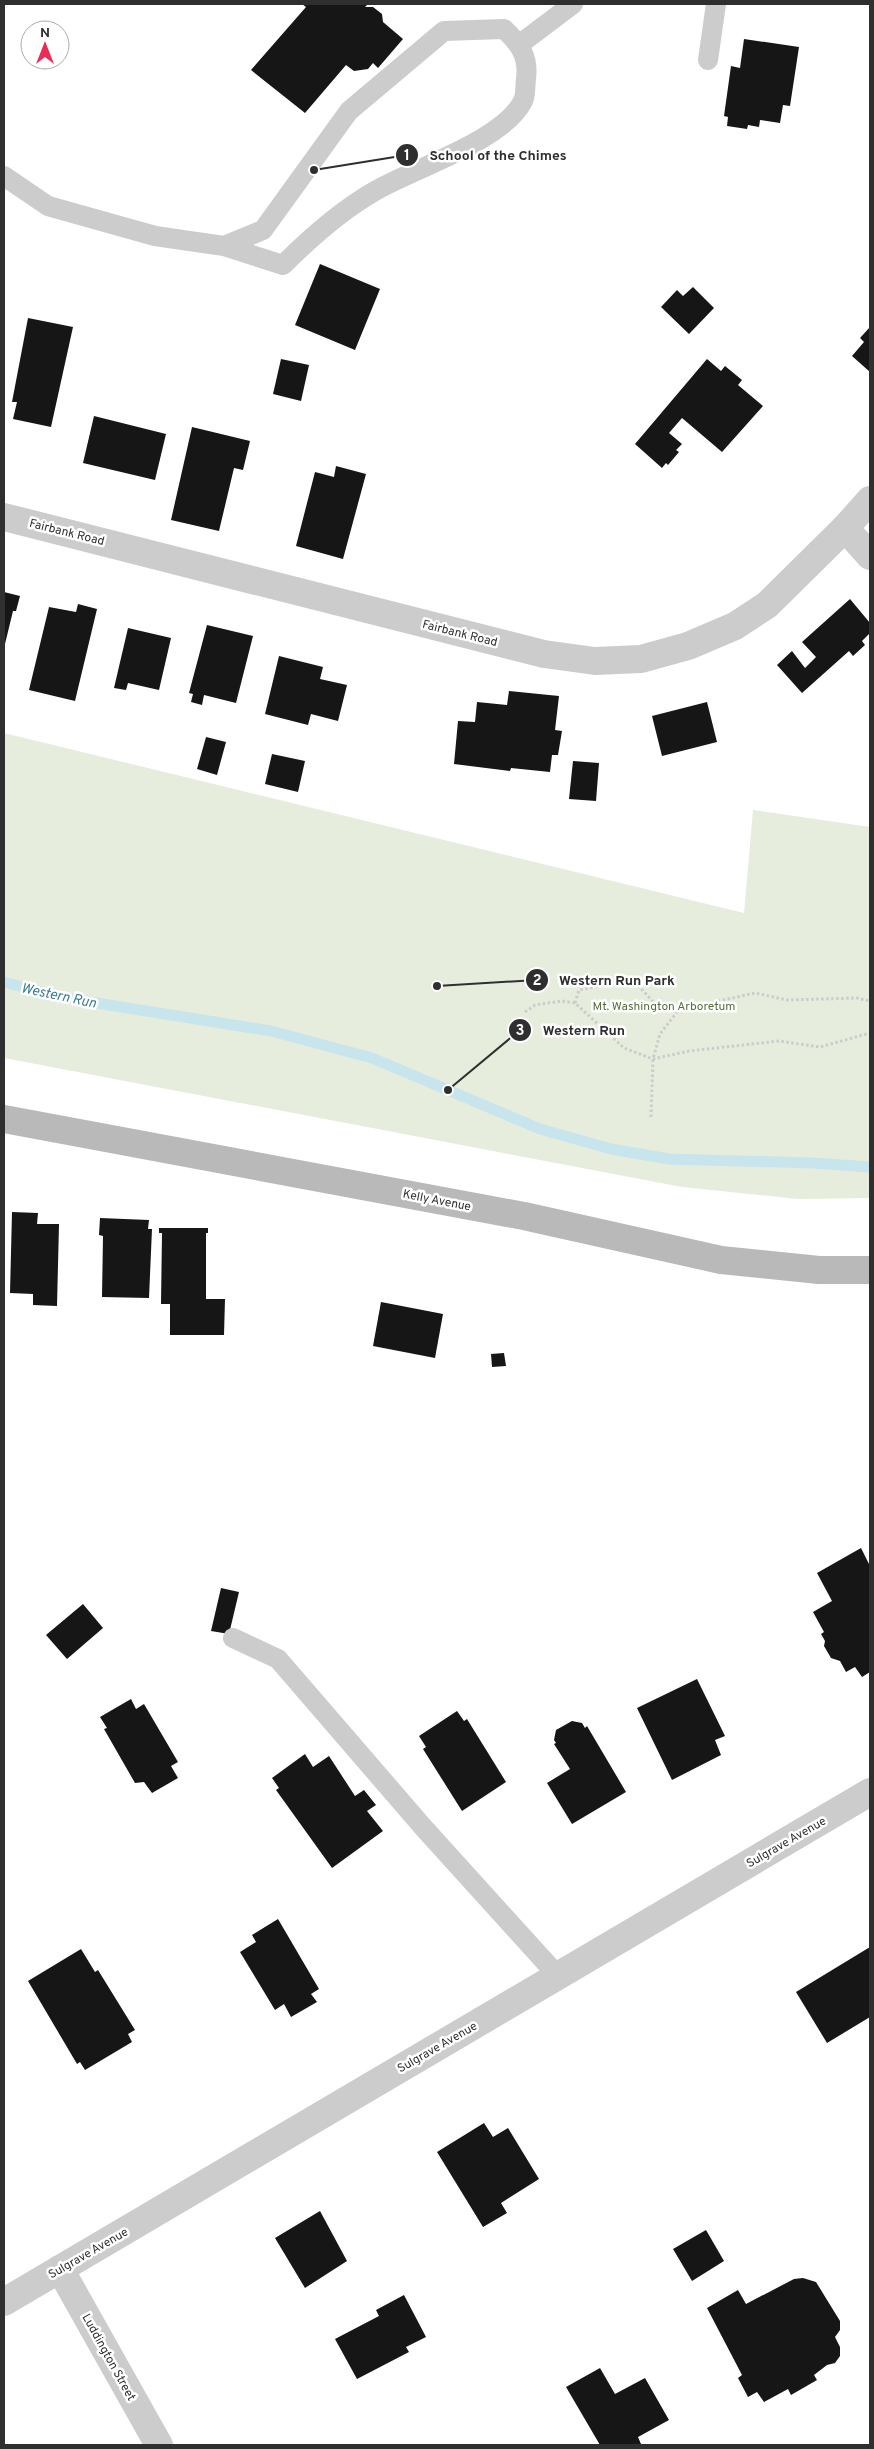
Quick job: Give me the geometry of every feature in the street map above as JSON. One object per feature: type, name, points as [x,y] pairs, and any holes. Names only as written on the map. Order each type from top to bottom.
[{"type":"main road","name":"Kelly Avenue","points":[[4,1119],[524,1216],[721,1260],[819,1270],[870,1270]]},
{"type":"street","name":"Fairbank Road","points":[[4,517],[544,654],[595,661],[641,659],[688,646],[735,626],[767,605],[845,528],[870,500]]},
{"type":"street","points":[[845,528],[870,556]]},
{"type":"street","name":"Sulgrave Avenue","points":[[4,2302],[870,1792]]},
{"type":"street","name":"Luddington Street","points":[[60,2269],[159,2445]]},
{"type":"lane","points":[[520,44],[572,4]]},
{"type":"lane","points":[[708,60],[716,4]]},
{"type":"lane","points":[[4,176],[48,206],[154,236],[224,246],[283,265],[322,227],[375,191],[471,143],[508,121],[524,100],[528,67],[520,44],[504,29],[444,30],[349,111],[263,230],[224,246]]},
{"type":"lane","points":[[233,1638],[278,1658],[423,1827],[558,1976]]},
{"type":"path","points":[[575,1003],[579,990],[624,981],[634,982],[658,1008],[692,1008],[756,993],[787,1000],[857,998],[870,1001]]},
{"type":"path","points":[[525,1012],[535,1005],[562,1001],[575,1003],[624,1048],[653,1059],[689,1051],[779,1042],[820,1047],[870,1033]]},
{"type":"path","points":[[651,1117],[653,1059],[660,1034],[680,1008]]},
{"type":"green space","name":"Mt. Washington Arboretum","points":[[4,733],[744,913],[753,810],[870,827],[870,1198],[798,1199],[682,1187],[4,1058]]},
{"type":"building","points":[[302,4],[368,4],[365,7],[373,7],[382,14],[383,22],[403,39],[378,68],[373,63],[368,69],[354,71],[346,65],[305,113],[251,70],[306,7]]},
{"type":"building","points":[[744,39],[799,47],[790,106],[783,105],[780,123],[760,120],[759,127],[748,125],[747,129],[727,126],[728,117],[724,116],[731,66],[740,68]]},
{"type":"building","points":[[320,264],[380,289],[355,350],[295,325]]},
{"type":"building","points":[[693,287],[714,308],[689,334],[661,307],[677,290],[683,296]]},
{"type":"building","points":[[28,318],[73,327],[51,427],[13,419],[17,402],[12,402]]},
{"type":"building","points":[[870,327],[870,372],[852,356],[864,342],[860,338]]},
{"type":"building","points":[[281,359],[309,365],[301,401],[273,394]]},
{"type":"building","points":[[707,359],[721,371],[725,366],[742,380],[738,385],[763,406],[722,452],[682,418],[669,433],[682,444],[676,450],[679,452],[668,465],[666,463],[662,468],[635,444]]},
{"type":"building","points":[[94,416],[166,434],[155,480],[83,463]]},
{"type":"building","points":[[192,427],[250,441],[243,470],[234,468],[219,531],[171,520]]},
{"type":"building","points":[[336,466],[366,474],[343,559],[296,546],[315,472],[334,477]]},
{"type":"building","points":[[4,592],[20,596],[16,611],[13,611],[4,648]]},
{"type":"building","points":[[850,599],[870,623],[870,633],[862,641],[865,645],[853,656],[849,651],[802,693],[777,665],[792,651],[805,668],[816,657],[802,642]]},
{"type":"building","points":[[78,604],[97,609],[75,701],[29,690],[49,607],[76,612]]},
{"type":"building","points":[[207,625],[253,636],[236,703],[204,695],[202,705],[191,702],[193,694],[189,693]]},
{"type":"building","points":[[128,628],[171,638],[159,690],[128,683],[126,690],[114,688]]},
{"type":"building","points":[[279,656],[323,667],[320,679],[347,685],[338,721],[311,714],[308,725],[265,714]]},
{"type":"building","points":[[509,691],[559,696],[555,730],[562,731],[558,755],[552,755],[550,772],[511,768],[510,771],[454,764],[458,721],[475,722],[477,702],[507,705]]},
{"type":"building","points":[[707,702],[717,742],[662,756],[652,716]]},
{"type":"building","points":[[206,737],[226,742],[217,775],[197,769]]},
{"type":"building","points":[[272,754],[305,761],[298,792],[265,784]]},
{"type":"building","points":[[573,761],[599,763],[596,801],[569,799]]},
{"type":"building","points":[[12,1212],[38,1213],[37,1224],[59,1224],[57,1306],[33,1305],[33,1294],[10,1293]]},
{"type":"building","points":[[100,1218],[149,1220],[148,1229],[152,1229],[149,1298],[102,1297],[103,1236],[99,1235]]},
{"type":"building","points":[[159,1228],[208,1228],[208,1233],[206,1233],[206,1299],[225,1299],[224,1335],[170,1335],[170,1304],[161,1304],[162,1233],[159,1233]]},
{"type":"building","points":[[381,1302],[443,1314],[435,1358],[373,1346]]},
{"type":"building","points":[[504,1353],[506,1366],[492,1367],[491,1354]]},
{"type":"building","points":[[861,1548],[870,1566],[870,1672],[862,1677],[855,1667],[846,1672],[840,1661],[831,1658],[824,1646],[825,1641],[821,1634],[824,1632],[813,1612],[832,1601],[817,1573]]},
{"type":"building","points":[[221,1588],[239,1592],[229,1634],[211,1631]]},
{"type":"building","points":[[83,1604],[103,1628],[67,1659],[46,1635]]},
{"type":"building","points":[[697,1679],[725,1736],[715,1740],[721,1755],[672,1780],[637,1708]]},
{"type":"building","points":[[131,1699],[136,1709],[144,1704],[178,1762],[171,1766],[178,1778],[152,1793],[144,1782],[135,1783],[104,1729],[107,1728],[100,1717]]},
{"type":"building","points":[[457,1711],[464,1721],[467,1719],[506,1782],[462,1811],[423,1749],[426,1747],[419,1736]]},
{"type":"building","points":[[572,1721],[582,1723],[585,1728],[587,1726],[626,1792],[572,1824],[547,1783],[570,1769],[554,1744],[556,1743],[554,1740],[556,1730]]},
{"type":"building","points":[[305,1754],[313,1767],[329,1756],[355,1796],[364,1790],[376,1805],[367,1811],[383,1831],[332,1868],[276,1790],[279,1788],[272,1778]]},
{"type":"building","points":[[278,1919],[319,1989],[311,1994],[317,2002],[291,2017],[284,2004],[275,2010],[240,1952],[256,1942],[252,1935]]},
{"type":"building","points":[[870,1947],[870,2017],[827,2043],[796,1992]]},
{"type":"building","points":[[81,1949],[95,1972],[98,1970],[135,2030],[128,2034],[132,2042],[85,2070],[80,2062],[77,2064],[28,1981]]},
{"type":"building","points":[[484,2123],[493,2137],[508,2128],[539,2179],[501,2203],[507,2213],[483,2227],[437,2152]]},
{"type":"building","points":[[320,2211],[347,2261],[305,2288],[275,2238]]},
{"type":"building","points":[[706,2230],[724,2261],[692,2281],[673,2249]]},
{"type":"building","points":[[803,2278],[816,2282],[840,2321],[840,2330],[835,2337],[840,2347],[840,2356],[835,2363],[827,2365],[814,2375],[817,2380],[791,2395],[788,2389],[764,2402],[757,2392],[748,2397],[738,2378],[742,2375],[707,2308],[738,2290],[746,2304],[794,2279]]},
{"type":"building","points":[[404,2295],[426,2337],[406,2347],[409,2352],[357,2379],[335,2339],[379,2316],[376,2310]]},
{"type":"building","points":[[600,2368],[615,2394],[645,2378],[669,2420],[638,2437],[641,2444],[639,2445],[600,2445],[566,2387]]},
{"type":"waterway","name":"Western Run","points":[[4,982],[65,998],[271,1031],[372,1058],[540,1129],[611,1149],[669,1159],[813,1163],[870,1167]]},
{"type":"place","name":"School of the Chimes","points":[[314,170]]},
{"type":"place","name":"Western Run Park","points":[[437,986]]},
{"type":"place","name":"Western Run","points":[[448,1090]]}]
